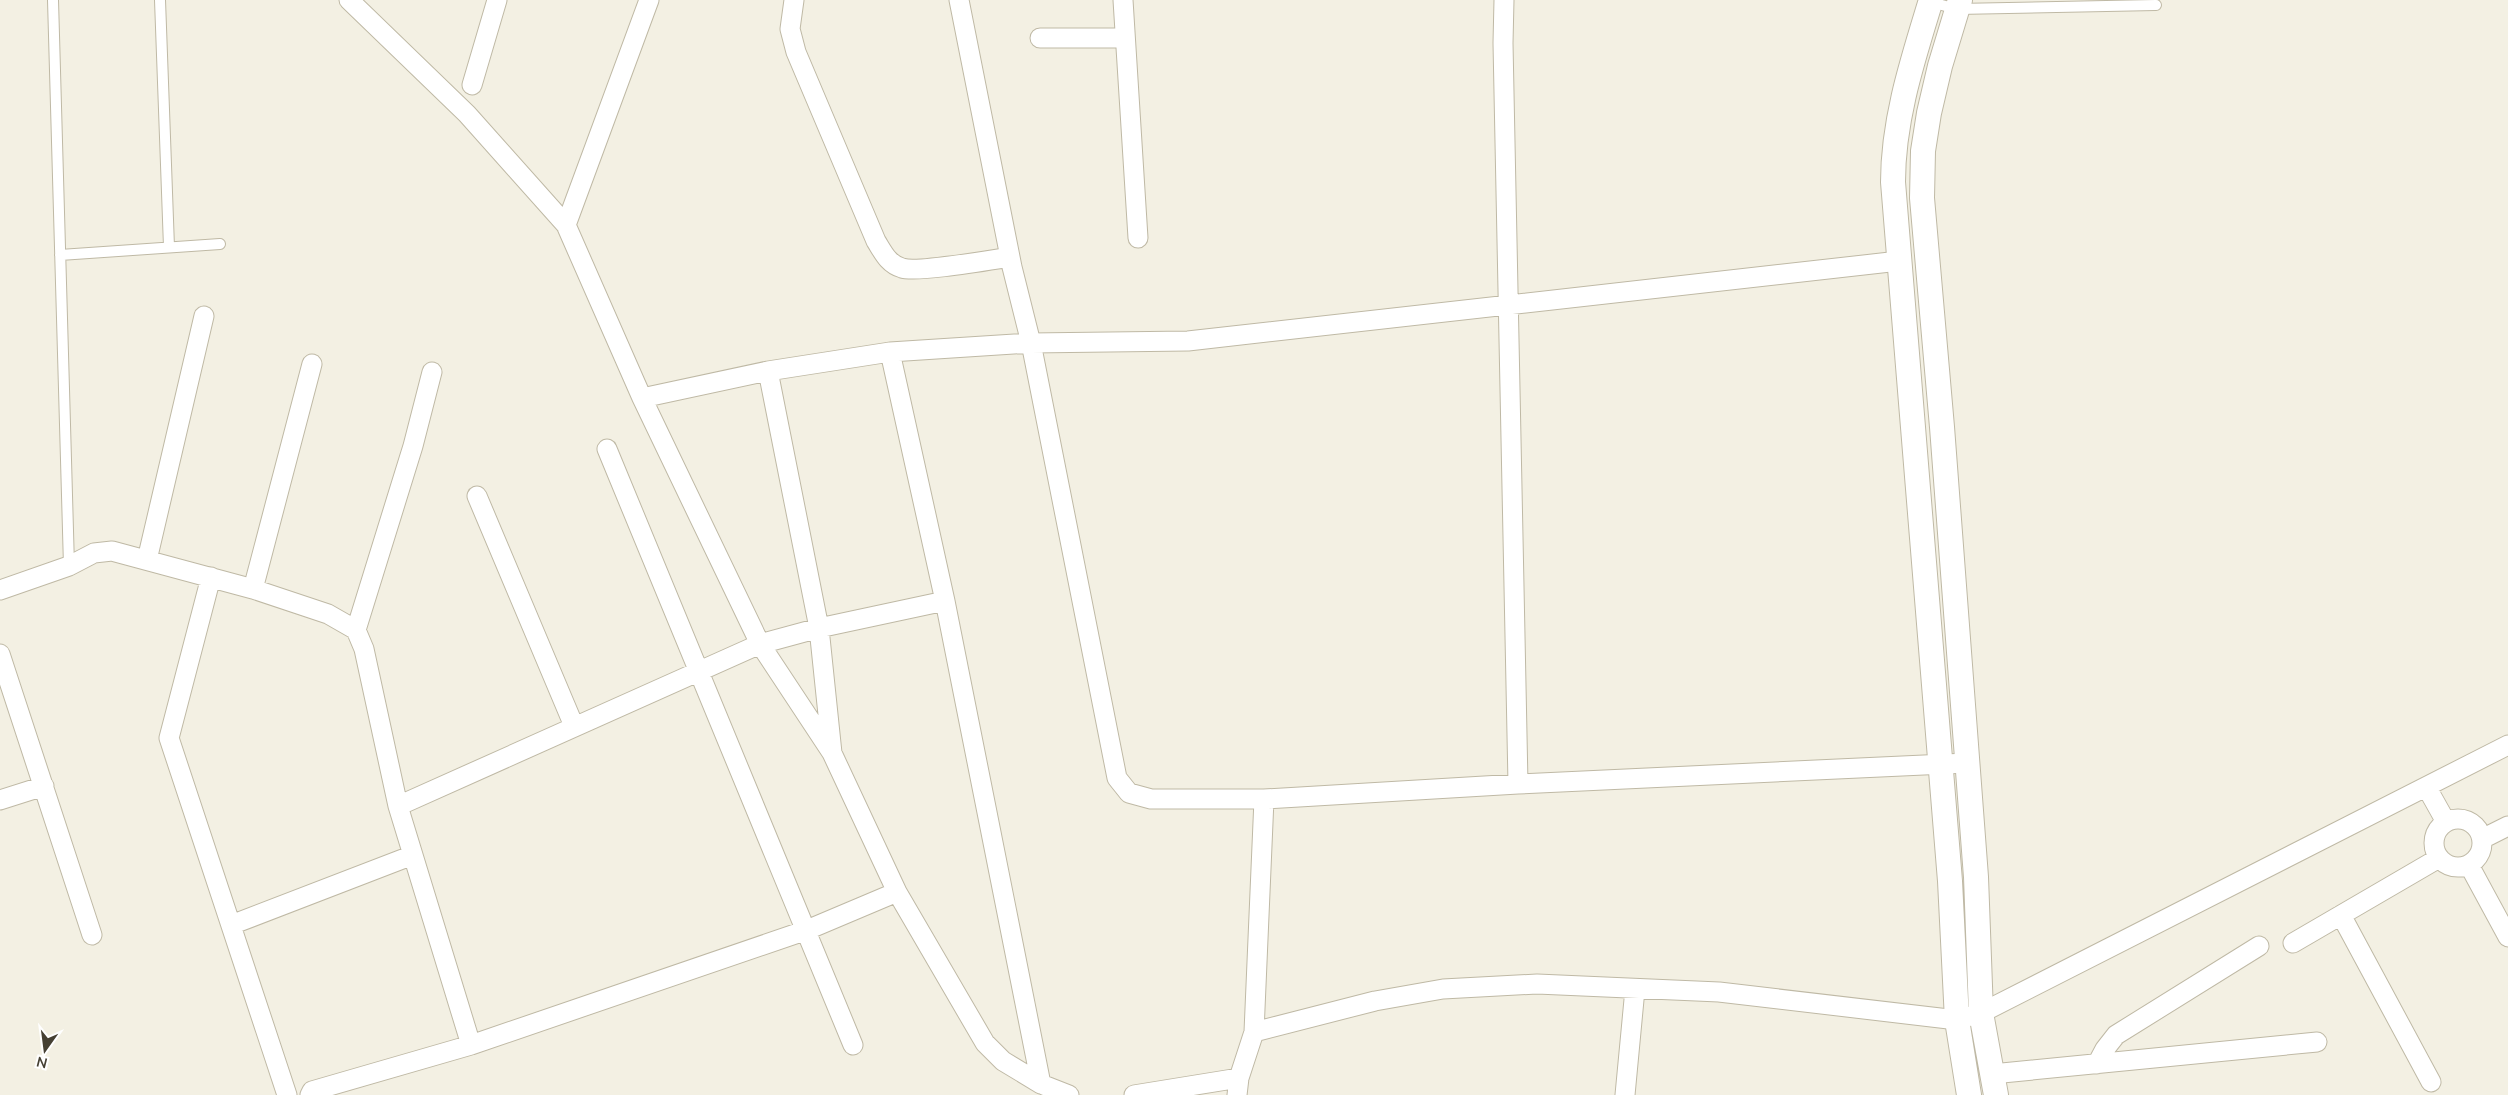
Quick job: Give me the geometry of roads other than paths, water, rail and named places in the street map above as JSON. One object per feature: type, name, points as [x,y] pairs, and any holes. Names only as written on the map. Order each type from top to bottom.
[{"type":"street","points":[[472,85],[498,0]]},
{"type":"street","points":[[566,226],[649,0]]},
{"type":"street","points":[[794,0],[790,29],[796,52],[876,241],[886,259],[902,268],[920,268],[1010,257]]},
{"type":"street","points":[[959,0],[1010,257],[1031,343],[1116,778],[1129,792],[1151,799],[1264,799],[1518,784],[1939,766],[1967,763]]},
{"type":"street","points":[[1123,0],[1138,238]]},
{"type":"street","points":[[1504,0],[1503,43],[1510,306],[1518,784]]},
{"type":"street","points":[[1931,1],[1907,84],[1893,150],[1899,261],[1950,882],[1958,1020],[1969,1095]]},
{"type":"street","points":[[358,3],[467,114],[566,226],[642,398],[760,644],[832,753],[897,892],[985,1043],[1003,1061],[1041,1084],[1069,1095]]},
{"type":"street","points":[[1959,4],[1928,113],[1923,151],[1922,198],[1942,427],[1976,877],[1982,1013],[1994,1085],[2097,1064],[2317,1042]]},
{"type":"street","points":[[1040,38],[1125,38]]},
{"type":"street","points":[[642,398],[768,371],[890,352],[1031,343],[1188,342],[1899,261]]},
{"type":"street","points":[[147,560],[204,316]]},
{"type":"street","points":[[890,352],[945,601],[1041,1084]]},
{"type":"street","points":[[253,589],[312,364]]},
{"type":"street","points":[[768,371],[819,628],[832,753]]},
{"type":"street","points":[[356,630],[413,446],[432,372]]},
{"type":"street","points":[[607,450],[853,1045]]},
{"type":"street","points":[[477,496],[574,726]]},
{"type":"street","points":[[0,590],[69,566],[94,553],[112,551],[253,589],[328,614],[356,630],[364,649],[398,806],[471,1045]]},
{"type":"street","points":[[211,578],[170,738],[287,1095]]},
{"type":"street","points":[[398,806],[760,644],[819,628],[945,601]]},
{"type":"street","points":[[0,654],[92,935]]},
{"type":"street","points":[[1254,1032],[1375,1001],[1443,989],[1537,984],[1719,992],[1958,1020],[1982,1013],[2427,788],[2508,745]]},
{"type":"street","points":[[0,800],[44,786]]},
{"type":"street","points":[[2427,788],[2446,822]]},
{"type":"street","points":[[1134,1095],[1238,1087],[1254,1032],[1264,799]]},
{"type":"street","points":[[2454,820],[2469,822],[2480,832],[2482,839],[2480,854],[2469,865],[2453,867],[2439,858],[2434,843],[2436,834],[2446,822],[2454,820]]},
{"type":"street","points":[[2482,839],[2508,826]]},
{"type":"street","points":[[231,925],[413,854]]},
{"type":"street","points":[[2293,943],[2439,858]]},
{"type":"street","points":[[2469,865],[2508,937]]},
{"type":"street","points":[[310,1095],[312,1091],[471,1045],[807,930],[897,892]]},
{"type":"street","points":[[2341,915],[2431,1082]]},
{"type":"street","points":[[2097,1064],[2105,1049],[2116,1036],[2259,946]]},
{"type":"street","points":[[1625,1087],[1635,989]]},
{"type":"lane","points":[[53,0],[69,566]]},
{"type":"lane","points":[[160,0],[169,247]]},
{"type":"lane","points":[[1931,1],[1959,4],[2156,4]]},
{"type":"lane","points":[[60,255],[220,244]]}]
